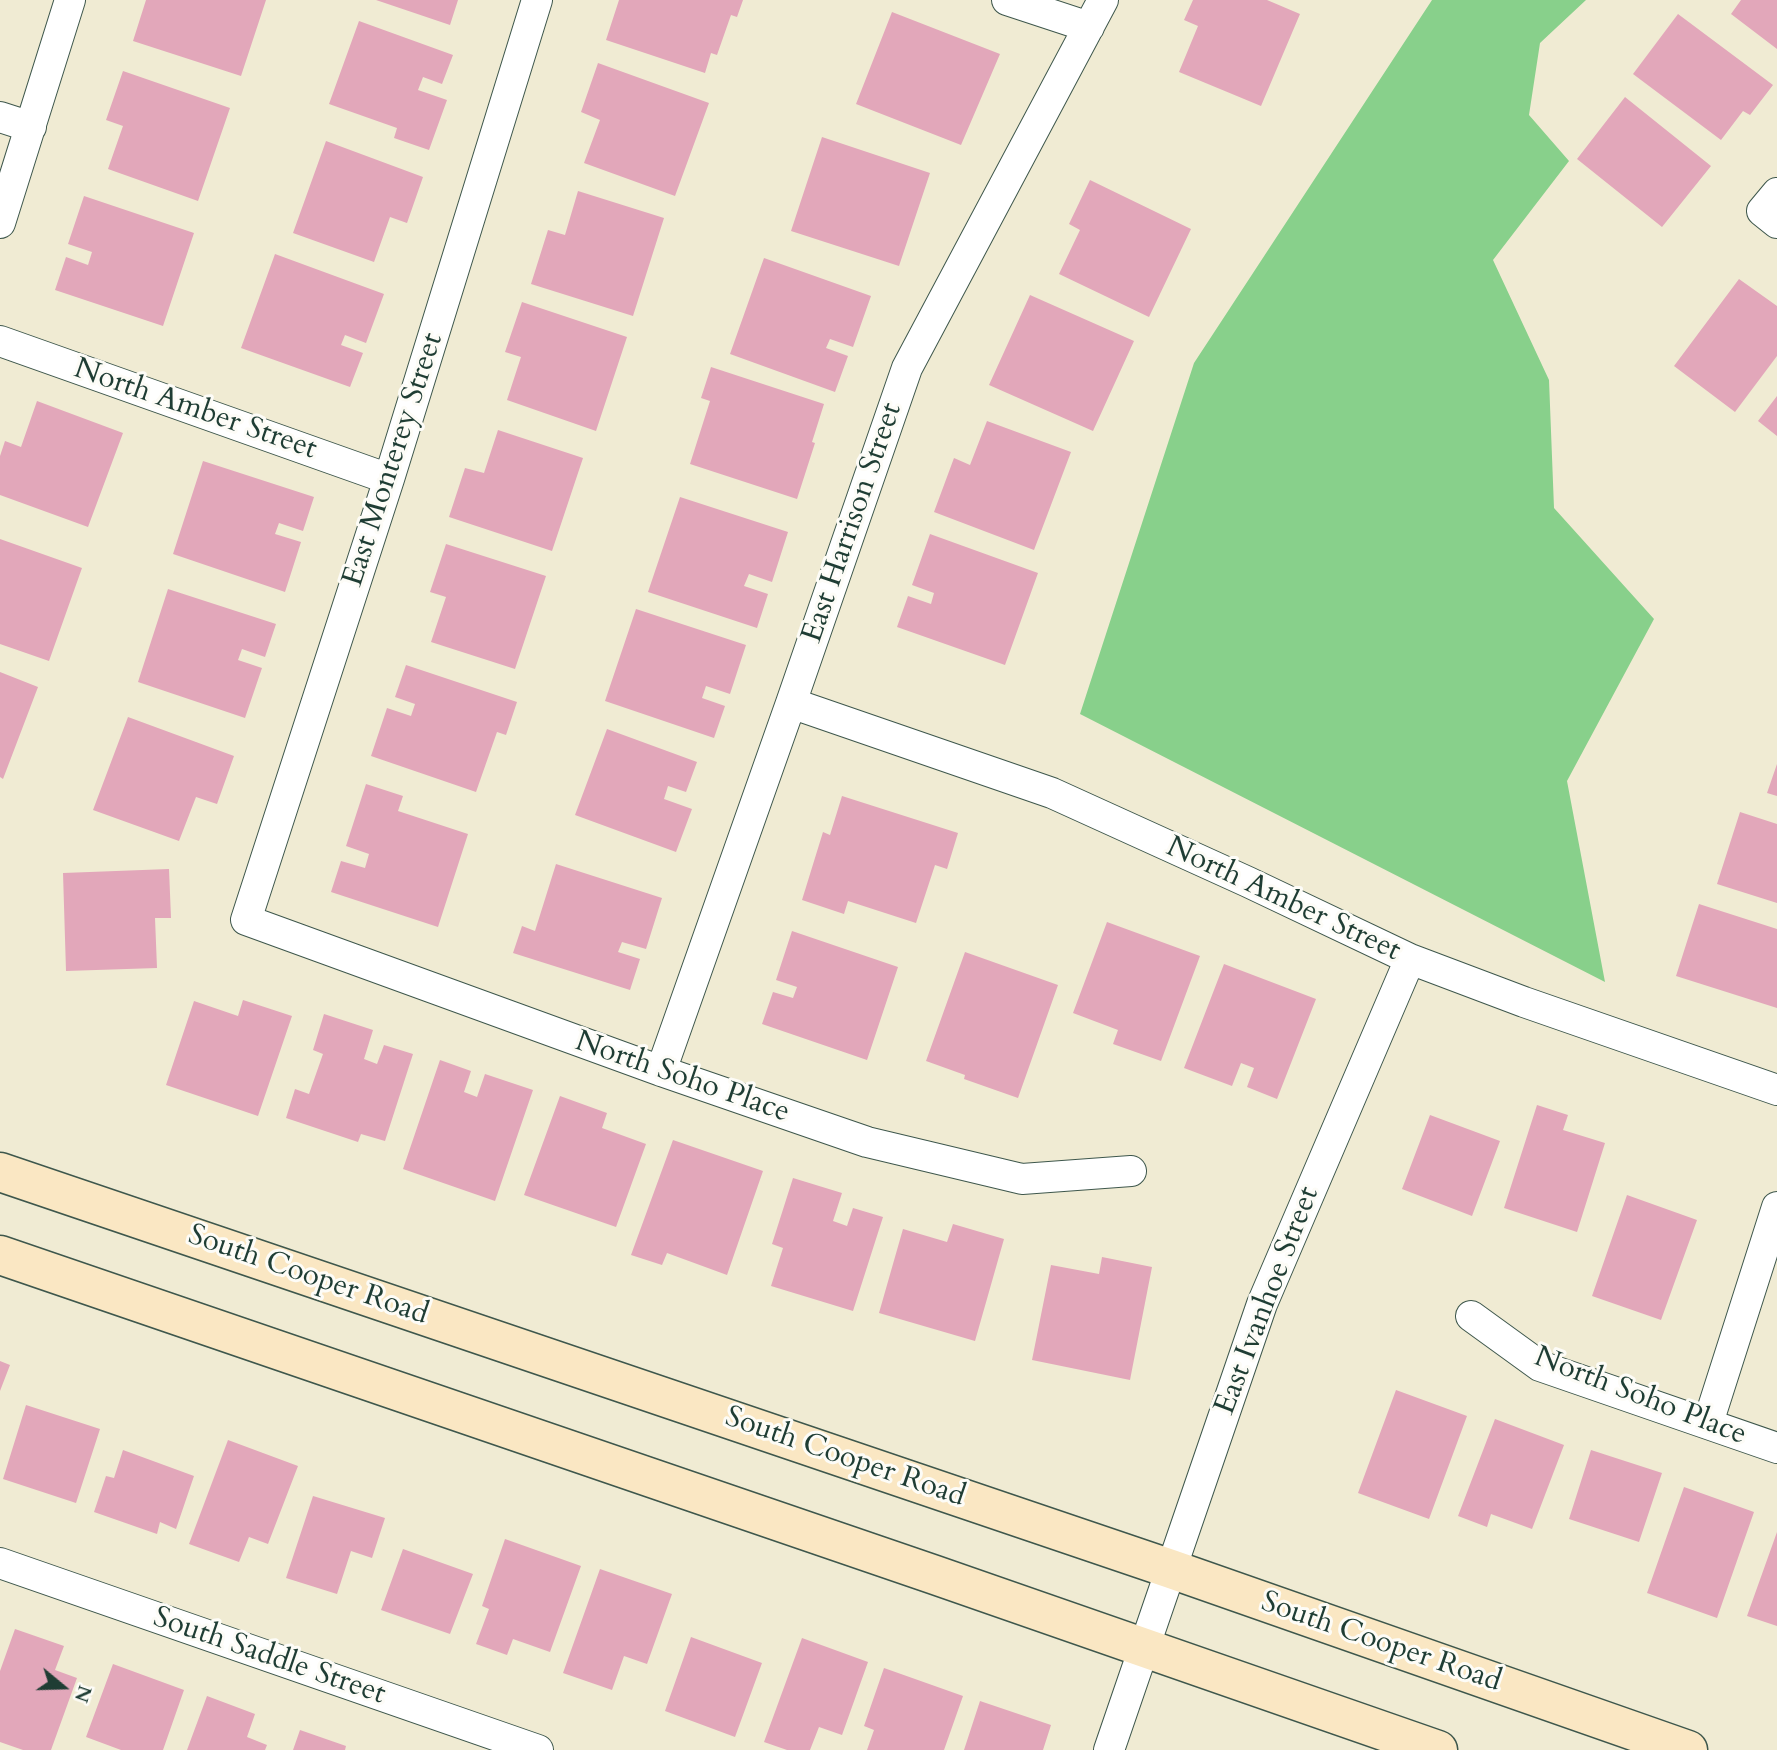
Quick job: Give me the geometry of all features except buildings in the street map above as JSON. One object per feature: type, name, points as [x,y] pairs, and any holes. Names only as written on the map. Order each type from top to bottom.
[{"type":"main road","name":"South Cooper Road","points":[[0,1172],[1171,1569],[1688,1750]]},
{"type":"main road","points":[[0,1255],[1438,1750]]},
{"type":"street","points":[[0,223],[70,0]]},
{"type":"street","name":"East Monterey Street","points":[[246,920],[389,479],[537,0]]},
{"type":"street","points":[[1007,0],[1089,27]]},
{"type":"street","name":"East Harrison Street","points":[[660,1071],[907,368],[1102,0]]},
{"type":"street","points":[[0,117],[31,127]]},
{"type":"street","name":"North Amber Street","points":[[0,341],[389,479]]},
{"type":"street","name":"North Amber Street","points":[[791,703],[1052,793],[1410,959],[1524,1002],[1777,1090]]},
{"type":"street","name":"North Soho Place","points":[[246,920],[660,1071],[867,1142],[1022,1178],[1131,1171]]},
{"type":"street","name":"East Ivanhoe Street","points":[[1109,1750],[1262,1304],[1410,959]]},
{"type":"street","points":[[1708,1423],[1777,1208]]},
{"type":"street","name":"North Soho Place","points":[[1471,1316],[1540,1366],[1777,1448]]},
{"type":"street","name":"South Saddle Street","points":[[0,1563],[538,1750]]},
{"type":"green space","points":[[1432,0],[1586,0],[1540,43],[1529,115],[1569,161],[1493,260],[1549,380],[1554,508],[1654,619],[1567,781],[1605,982],[1080,714],[1194,363]]}]
